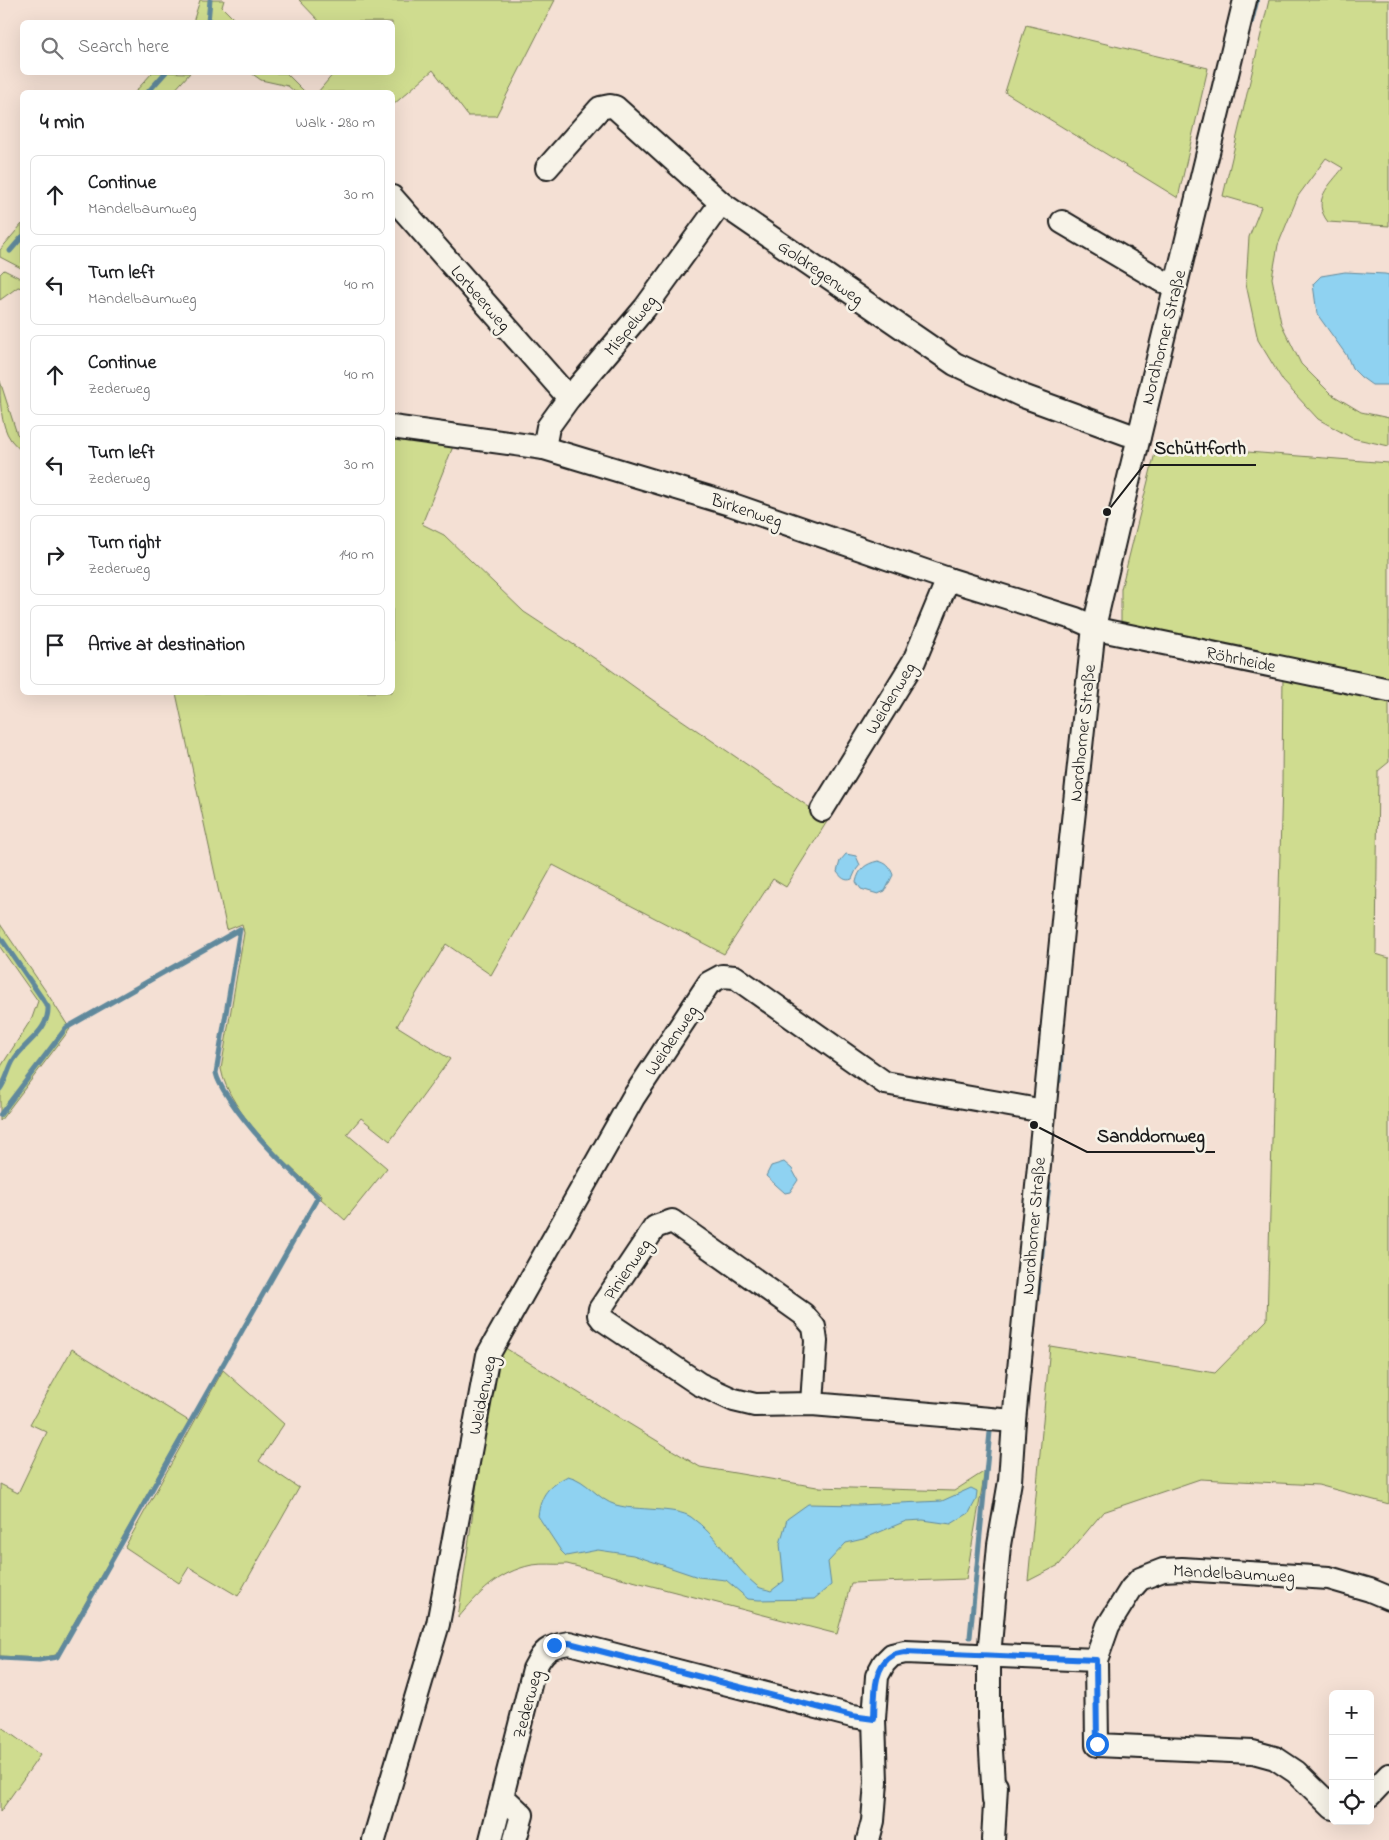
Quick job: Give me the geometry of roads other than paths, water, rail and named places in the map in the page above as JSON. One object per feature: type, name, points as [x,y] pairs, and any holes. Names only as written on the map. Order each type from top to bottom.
[{"type":"street","name":"Nordhorner Straße","points":[[993,1840],[994,1800],[1004,1718],[997,1656],[1013,1546],[1010,1481],[1014,1421],[1071,839],[1094,627],[1245,0]]},
{"type":"street","name":"Goldregenweg","points":[[546,168],[600,108],[615,107],[721,203],[955,364],[1023,396],[1127,434],[1139,436]]},
{"type":"street","name":"Lorbeerweg","points":[[395,200],[569,398]]},
{"type":"street","name":"Mispelweg","points":[[544,448],[548,427],[569,398],[645,308],[721,203]]},
{"type":"street","points":[[1062,222],[1162,281],[1176,283]]},
{"type":"street","name":"Birkenweg","points":[[395,427],[544,448],[730,504],[948,579],[1076,619],[1094,627]]},
{"type":"street","name":"Weidenweg","points":[[822,810],[914,661],[948,579]]},
{"type":"street","name":"Röhrheide","points":[[1094,627],[1389,690]]},
{"type":"street","name":"Weidenweg","points":[[374,1840],[438,1624],[488,1355],[633,1098],[709,984],[722,976],[735,977],[885,1084],[1044,1111]]},
{"type":"street","name":"Pinienweg","points":[[812,1404],[816,1341],[814,1327],[803,1314],[672,1221],[655,1227],[600,1309],[599,1315],[602,1320],[699,1384],[734,1400],[756,1405],[812,1404],[1014,1421]]},
{"type":"street","name":"Mandelbaumweg","points":[[1329,1804],[1296,1772],[1275,1758],[1253,1752],[1097,1744],[1096,1660],[1108,1626],[1131,1589],[1140,1579],[1163,1570],[1182,1569],[1329,1578],[1370,1590],[1389,1598]]},
{"type":"street","name":"Zederweg","points":[[491,1840],[534,1669],[541,1654],[554,1645],[569,1643],[852,1716],[874,1719]]},
{"type":"street","points":[[868,1840],[876,1782],[874,1719],[877,1676],[884,1663],[892,1655],[904,1652],[1096,1660]]},
{"type":"street","points":[[1374,1791],[1389,1775]]},
{"type":"street","points":[[502,1797],[522,1815],[515,1840]]},
{"type":"water","points":[[1345,272],[1389,275],[1389,385],[1372,385],[1361,377],[1352,368],[1347,356],[1317,314],[1313,284],[1321,276]]},
{"type":"water","points":[[846,854],[856,856],[860,865],[850,880],[843,879],[837,872],[840,861]]},
{"type":"water","points":[[878,861],[888,866],[893,875],[885,891],[878,894],[861,889],[856,882],[863,868]]},
{"type":"water","points":[[784,1162],[792,1169],[798,1180],[790,1192],[785,1193],[766,1176],[771,1166]]},
{"type":"water","points":[[568,1476],[575,1478],[604,1499],[616,1505],[666,1510],[691,1517],[709,1533],[748,1578],[758,1587],[771,1591],[784,1581],[780,1544],[787,1519],[808,1504],[859,1505],[942,1501],[971,1488],[977,1491],[976,1500],[969,1513],[951,1524],[923,1520],[906,1521],[863,1539],[846,1543],[828,1562],[831,1585],[814,1599],[759,1600],[748,1599],[726,1580],[698,1577],[633,1555],[598,1550],[566,1556],[538,1516],[541,1502],[547,1491],[555,1483]]},
{"type":"waterway","points":[[208,20],[210,0]]},
{"type":"waterway","points":[[1251,24],[1257,0]]},
{"type":"waterway","points":[[150,90],[163,75]]},
{"type":"waterway","points":[[10,251],[20,239]]},
{"type":"waterway","points":[[0,1115],[66,1028],[240,929]]},
{"type":"waterway","points":[[0,1658],[39,1660],[57,1657],[318,1197],[271,1151],[239,1113],[217,1077],[216,1073],[240,929]]},
{"type":"waterway","points":[[0,937],[48,1007],[47,1016],[40,1030],[13,1061],[0,1089]]},
{"type":"waterway","points":[[1059,1081],[1061,1056]]},
{"type":"waterway","points":[[1046,1211],[1049,1184]]},
{"type":"waterway","points":[[1041,1263],[1043,1241]]},
{"type":"waterway","points":[[1038,1293],[1039,1281]]},
{"type":"waterway","points":[[970,1637],[990,1432]]},
{"type":"place","name":"Schüttforth","points":[[1107,512]]},
{"type":"place","name":"Sanddornweg","points":[[1034,1125]]}]
